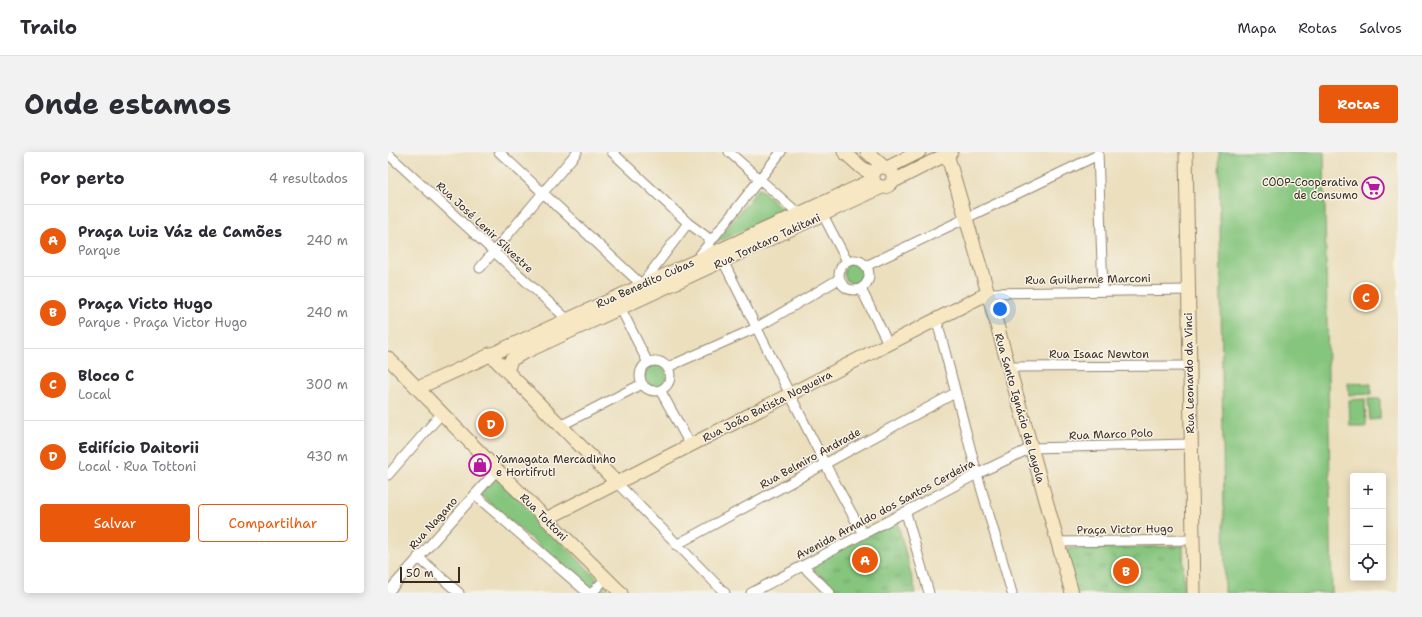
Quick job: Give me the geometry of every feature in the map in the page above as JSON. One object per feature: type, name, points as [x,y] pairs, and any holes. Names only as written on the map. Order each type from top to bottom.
[{"type":"street","points":[[499,152],[642,285],[644,298]]},
{"type":"street","points":[[480,268],[577,152]]},
{"type":"street","points":[[612,152],[688,223],[711,240]]},
{"type":"street","points":[[728,152],[798,213]]},
{"type":"street","points":[[696,260],[781,152]]},
{"type":"street","points":[[844,152],[862,168],[882,176]]},
{"type":"street","points":[[868,152],[882,176]]},
{"type":"street","name":"Rua Benedito Cubas","points":[[418,388],[490,354],[519,348],[567,319],[882,176],[920,152]]},
{"type":"street","name":"Rua Leonardo da Vinci","points":[[1186,152],[1190,444],[1194,593]]},
{"type":"street","name":"Rua Torataro Takitani","points":[[507,371],[511,360],[519,348],[621,309],[823,215],[882,176],[949,153]]},
{"type":"street","name":"Rua Santo Ignácio de Layola","points":[[949,153],[966,219],[1009,366],[1072,593]]},
{"type":"street","name":"Rua José Lenir Silvestre","points":[[388,154],[567,319]]},
{"type":"street","points":[[866,266],[1098,154],[1104,291]]},
{"type":"street","points":[[823,215],[847,261]]},
{"type":"street","points":[[642,285],[688,223]]},
{"type":"street","points":[[858,260],[866,266],[869,278],[867,283],[861,289],[850,290],[841,284],[839,279],[841,267],[847,261],[858,260]]},
{"type":"street","points":[[722,261],[825,464],[863,534]]},
{"type":"street","points":[[668,367],[756,328],[839,279]]},
{"type":"street","points":[[861,289],[889,345]]},
{"type":"street","name":"Rua Guilherme Marconi","points":[[988,293],[1188,290]]},
{"type":"street","name":"Rua João Batista Nogueira","points":[[546,519],[617,484],[690,444],[937,321],[988,293]]},
{"type":"street","points":[[621,309],[648,363]]},
{"type":"street","points":[[937,321],[977,474],[1012,593]]},
{"type":"street","points":[[490,354],[676,545],[725,593]]},
{"type":"street","name":"Rua Tottoni","points":[[388,358],[497,470],[621,593]]},
{"type":"street","points":[[659,361],[668,367],[670,378],[668,383],[660,390],[651,391],[642,384],[640,373],[642,368],[648,363],[659,361]]},
{"type":"street","name":"Rua Isaac Newton","points":[[1009,366],[1189,366]]},
{"type":"street","points":[[560,426],[642,384]]},
{"type":"street","points":[[660,390],[690,444]]},
{"type":"street","name":"Rua Belmiro Andrade","points":[[676,545],[955,393]]},
{"type":"street","points":[[388,475],[442,413]]},
{"type":"street","name":"Rua Marco Polo","points":[[1031,448],[1190,444]]},
{"type":"street","name":"Avenida Arnaldo dos Santos Cerdeira","points":[[751,593],[977,474],[1031,448]]},
{"type":"street","name":"Rua Nagano","points":[[388,592],[497,470]]},
{"type":"street","points":[[475,494],[588,593]]},
{"type":"street","points":[[906,512],[929,593]]},
{"type":"street","name":"Praça Victor Hugo","points":[[1057,542],[1193,540]]},
{"type":"street","points":[[418,557],[459,593]]},
{"type":"street","points":[[803,566],[830,593]]},
{"type":"street","points":[[592,593],[606,578]]},
{"type":"green space","points":[[1219,152],[1324,152],[1332,593],[1225,593]]},
{"type":"green space","points":[[759,188],[785,211],[715,243]]},
{"type":"green space","points":[[855,262],[859,263],[865,269],[865,277],[859,283],[855,284],[851,283],[845,277],[844,273],[845,269],[851,263]]},
{"type":"green space","points":[[656,365],[660,366],[666,372],[666,380],[660,386],[656,387],[652,386],[646,380],[645,376],[646,372],[652,366]]},
{"type":"green space","points":[[1348,383],[1371,384],[1371,394],[1349,395]]},
{"type":"green space","points":[[1365,399],[1366,426],[1350,426],[1349,400]]},
{"type":"green space","points":[[1368,399],[1380,399],[1380,419],[1370,420]]},
{"type":"green space","points":[[495,476],[612,593],[594,593],[479,494]]},
{"type":"green space","points":[[897,520],[916,593],[837,593],[810,566]]},
{"type":"green space","points":[[1183,546],[1184,593],[1076,593],[1063,549]]},
{"type":"place","name":"COOP-Cooperativa de Consumo","points":[[1373,188]]},
{"type":"place","name":"Bloco C","points":[[1366,297]]},
{"type":"place","name":"Edifício Daitorii","points":[[491,424]]},
{"type":"place","name":"Yamagata Mercadinho e Hortifruti","points":[[480,465]]},
{"type":"place","name":"Praça Luiz Váz de Camões","points":[[865,560]]},
{"type":"place","name":"Praça Victo Hugo","points":[[1126,571]]}]
